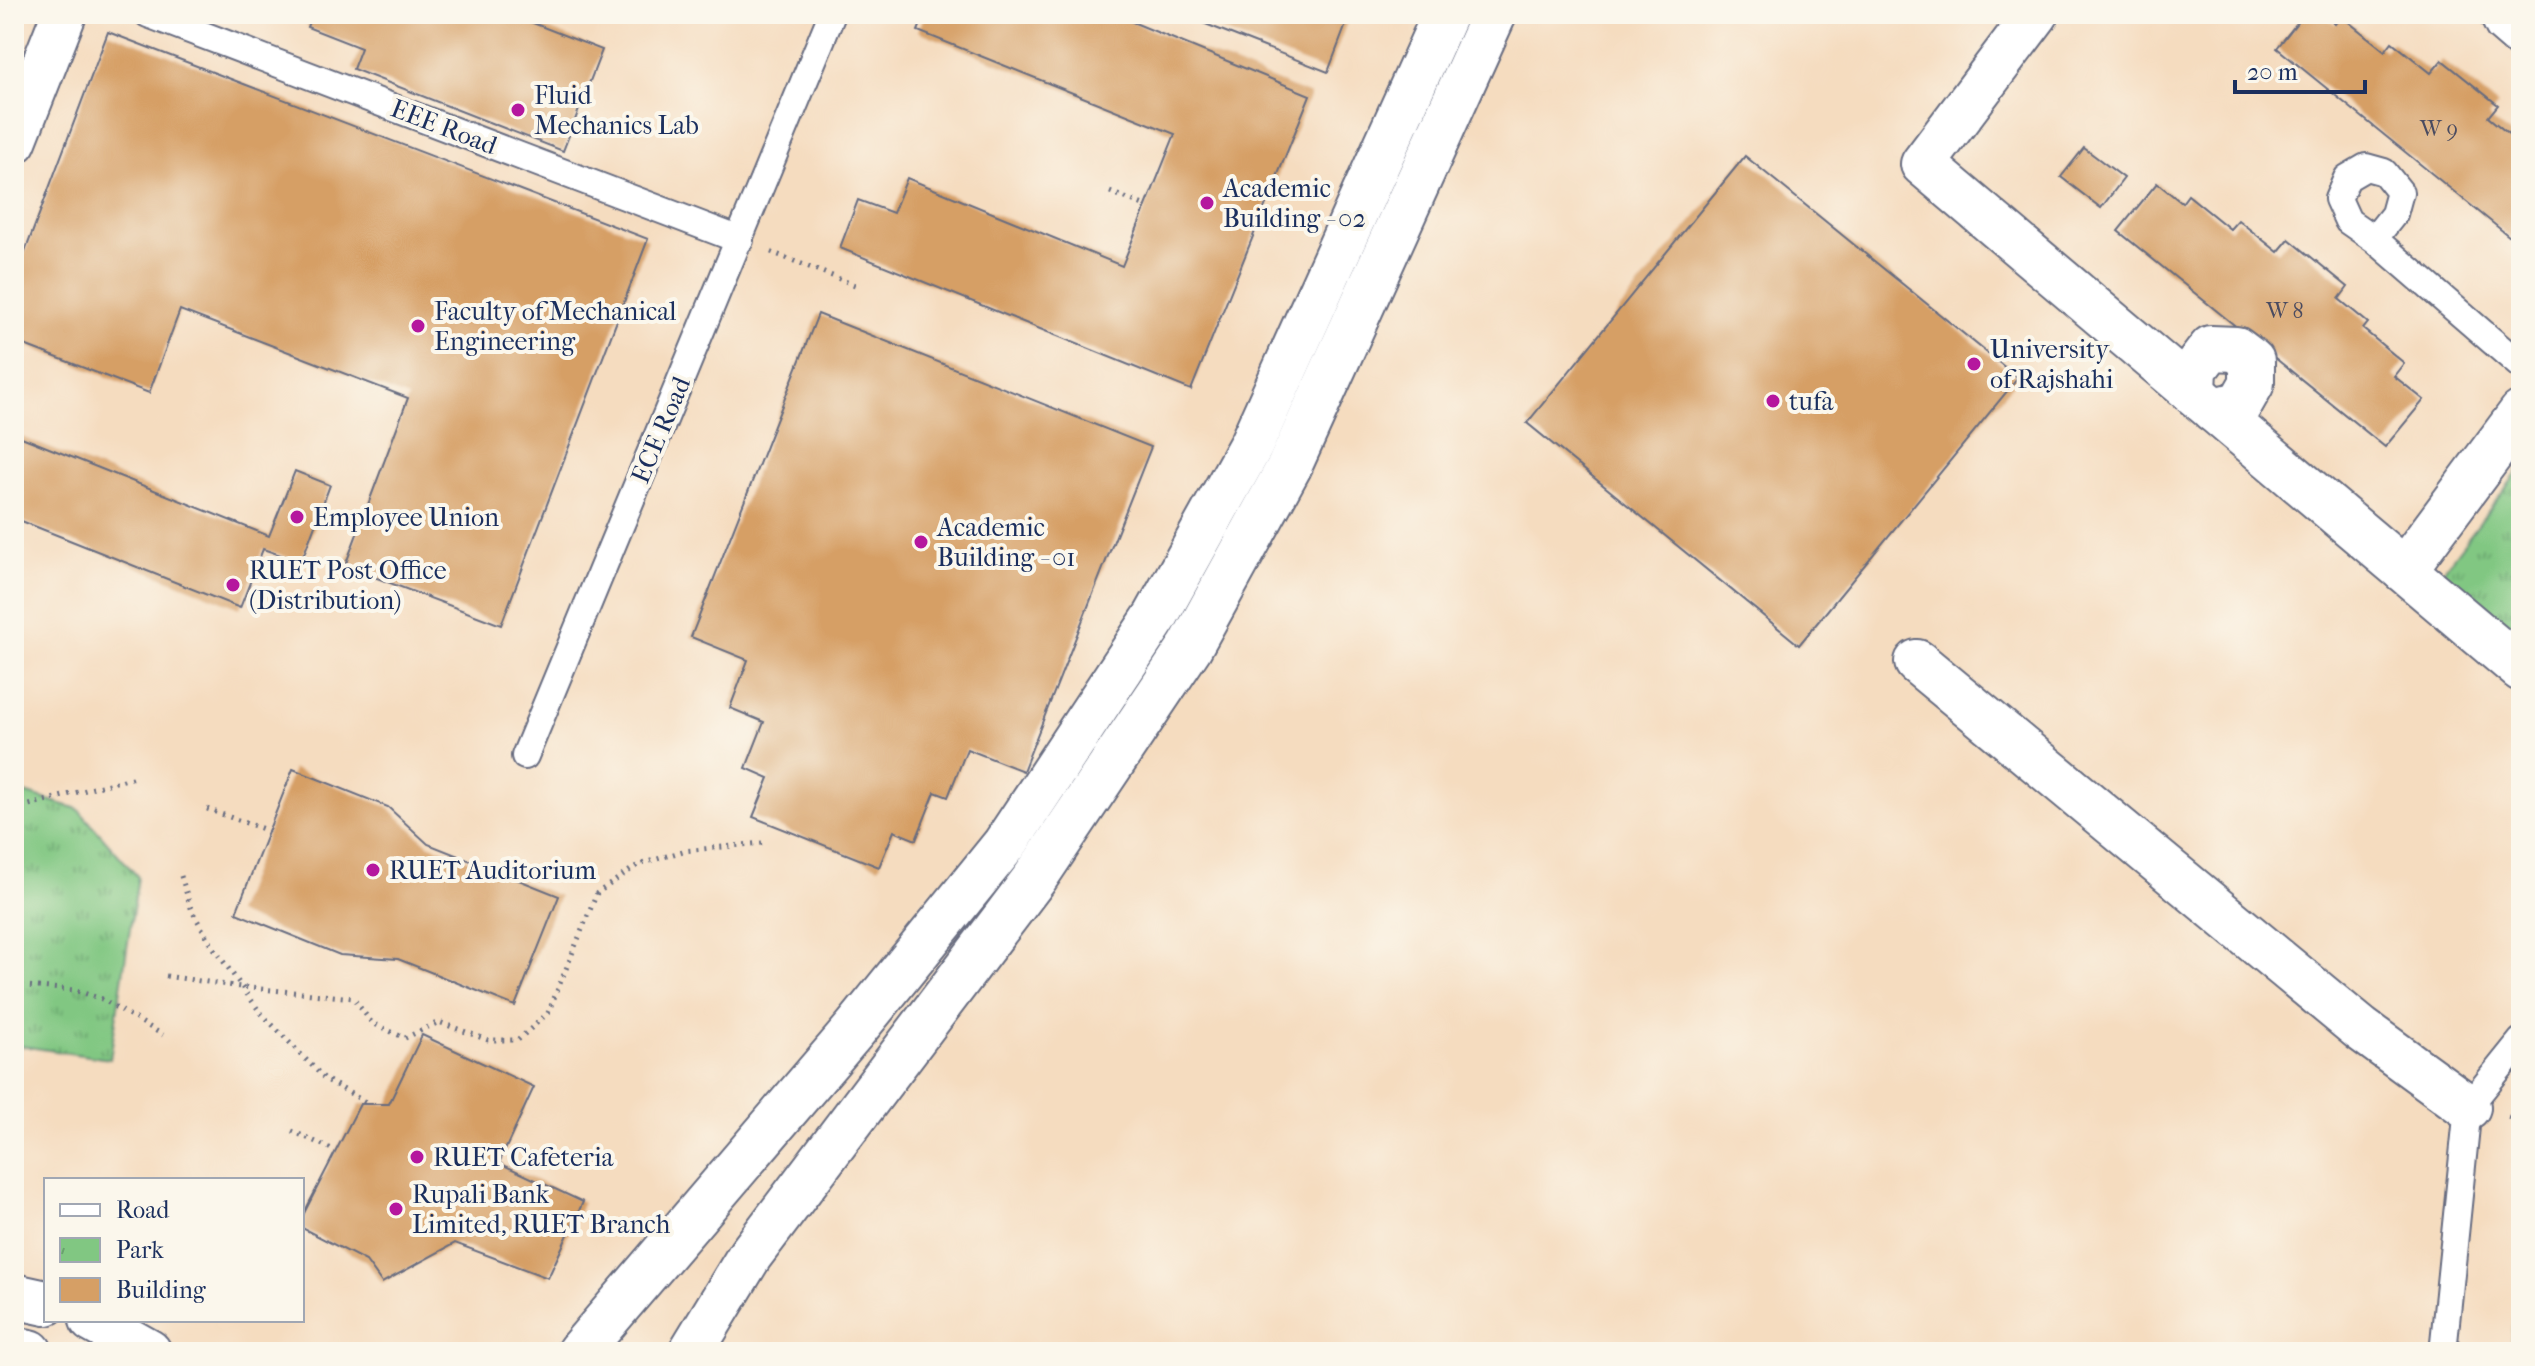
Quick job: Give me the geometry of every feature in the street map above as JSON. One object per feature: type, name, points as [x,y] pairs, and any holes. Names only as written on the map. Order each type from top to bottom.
[{"type":"main road","points":[[14,141],[64,14]]},
{"type":"main road","points":[[579,1352],[856,1028],[1005,844],[1156,616],[1251,445],[1445,14]]},
{"type":"main road","points":[[691,1352],[750,1255],[1035,878],[1190,647],[1289,467],[1494,14]]},
{"type":"main road","points":[[2036,14],[1923,164],[2521,669]]},
{"type":"main road","points":[[2404,570],[2521,413]]},
{"type":"main road","points":[[1917,662],[2361,1029],[2468,1107]]},
{"type":"main road","points":[[14,1296],[44,1303]]},
{"type":"main road","points":[[96,1322],[149,1352]]},
{"type":"main road","points":[[14,1349],[30,1352]]},
{"type":"lane","name":"EEE Road","points":[[148,14],[740,240]]},
{"type":"lane","name":"ECE Road","points":[[525,756],[832,14]]},
{"type":"lane","points":[[2492,14],[2499,28],[2521,47]]},
{"type":"lane","points":[[2374,239],[2521,366]]},
{"type":"lane","points":[[2443,1352],[2468,1107],[2521,1041]]},
{"type":"path","points":[[1110,192],[1146,206]]},
{"type":"path","points":[[740,240],[855,285]]},
{"type":"path","points":[[14,809],[135,777]]},
{"type":"path","points":[[207,809],[269,831]]},
{"type":"path","points":[[166,976],[353,998],[372,1023],[405,1038],[439,1022],[488,1040],[518,1040],[548,1013],[597,893],[638,865],[683,851],[762,843]]},
{"type":"path","points":[[181,876],[192,911],[241,987],[294,1049],[325,1079],[369,1104]]},
{"type":"path","points":[[14,985],[74,990],[102,999],[163,1035]]},
{"type":"path","points":[[292,1131],[336,1151]]},
{"type":"green space","points":[[2521,468],[2521,657],[2433,584]]},
{"type":"green space","points":[[14,790],[78,809],[138,877],[110,1059],[14,1045]]},
{"type":"green space","points":[[2521,1251],[2521,1352],[2510,1352]]},
{"type":"building","name":"Fluid Mechanics Lab","points":[[312,14],[510,14],[602,50],[563,151],[353,69],[361,48],[307,27]]},
{"type":"building","points":[[583,14],[609,14],[606,23]]},
{"type":"building","name":"Academic Building - 02","points":[[925,14],[1113,14],[1310,95],[1191,390],[840,248],[858,200],[893,213],[907,178],[1122,266],[1175,134],[918,31]]},
{"type":"building","points":[[1180,14],[1350,14],[1328,72]]},
{"type":"building","points":[[2304,14],[2323,14],[2335,24],[2341,16],[2385,51],[2392,42],[2431,73],[2442,60],[2498,105],[2488,117],[2516,140],[2512,146],[2521,154],[2521,246],[2277,48]]},
{"type":"building","name":"Faculty of Mechanical Engineering","points":[[108,32],[648,239],[501,625],[345,566],[408,398],[180,310],[149,393],[14,341],[14,281]]},
{"type":"building","points":[[2084,148],[2124,178],[2101,208],[2061,177]]},
{"type":"building","name":"tufa","points":[[1745,156],[2018,378],[1799,645],[1527,423]]},
{"type":"building","points":[[2157,183],[2182,203],[2188,195],[2230,229],[2238,220],[2278,252],[2289,239],[2348,287],[2339,299],[2368,323],[2363,329],[2404,363],[2394,376],[2424,400],[2385,447],[2118,231]]},
{"type":"building","name":"Academic Building - 01","points":[[818,314],[1151,447],[1023,771],[967,749],[948,797],[935,792],[916,840],[894,831],[879,867],[753,817],[769,778],[746,768],[764,722],[730,708],[748,660],[691,637]]},
{"type":"building","points":[[14,434],[269,536],[295,471],[330,485],[301,562],[263,549],[240,608],[14,518]]},
{"type":"building","name":"RUET Auditorium","points":[[293,769],[388,807],[428,844],[559,896],[515,1006],[398,959],[340,955],[236,913]]},
{"type":"building","name":"RUET Cafeteria","points":[[422,1035],[534,1087],[499,1163],[583,1202],[548,1278],[455,1243],[382,1283],[366,1261],[304,1229],[304,1213],[360,1104],[389,1104]]},
{"type":"place","name":"Fluid Mechanics Lab","points":[[518,110]]},
{"type":"place","name":"Academic Building - 02","points":[[1207,203]]},
{"type":"place","name":"Faculty of Mechanical Engineering","points":[[418,326]]},
{"type":"place","name":"University of Rajshahi","points":[[1974,364]]},
{"type":"place","name":"tufa","points":[[1773,401]]},
{"type":"place","name":"Employee Union","points":[[297,517]]},
{"type":"place","name":"Academic Building - 01","points":[[921,542]]},
{"type":"place","name":"RUET Post Office (Distribution)","points":[[233,585]]},
{"type":"place","name":"RUET Auditorium","points":[[373,870]]},
{"type":"place","name":"RUET Cafeteria","points":[[417,1157]]},
{"type":"place","name":"Rupali Bank Limited, RUET Branch","points":[[396,1209]]}]
